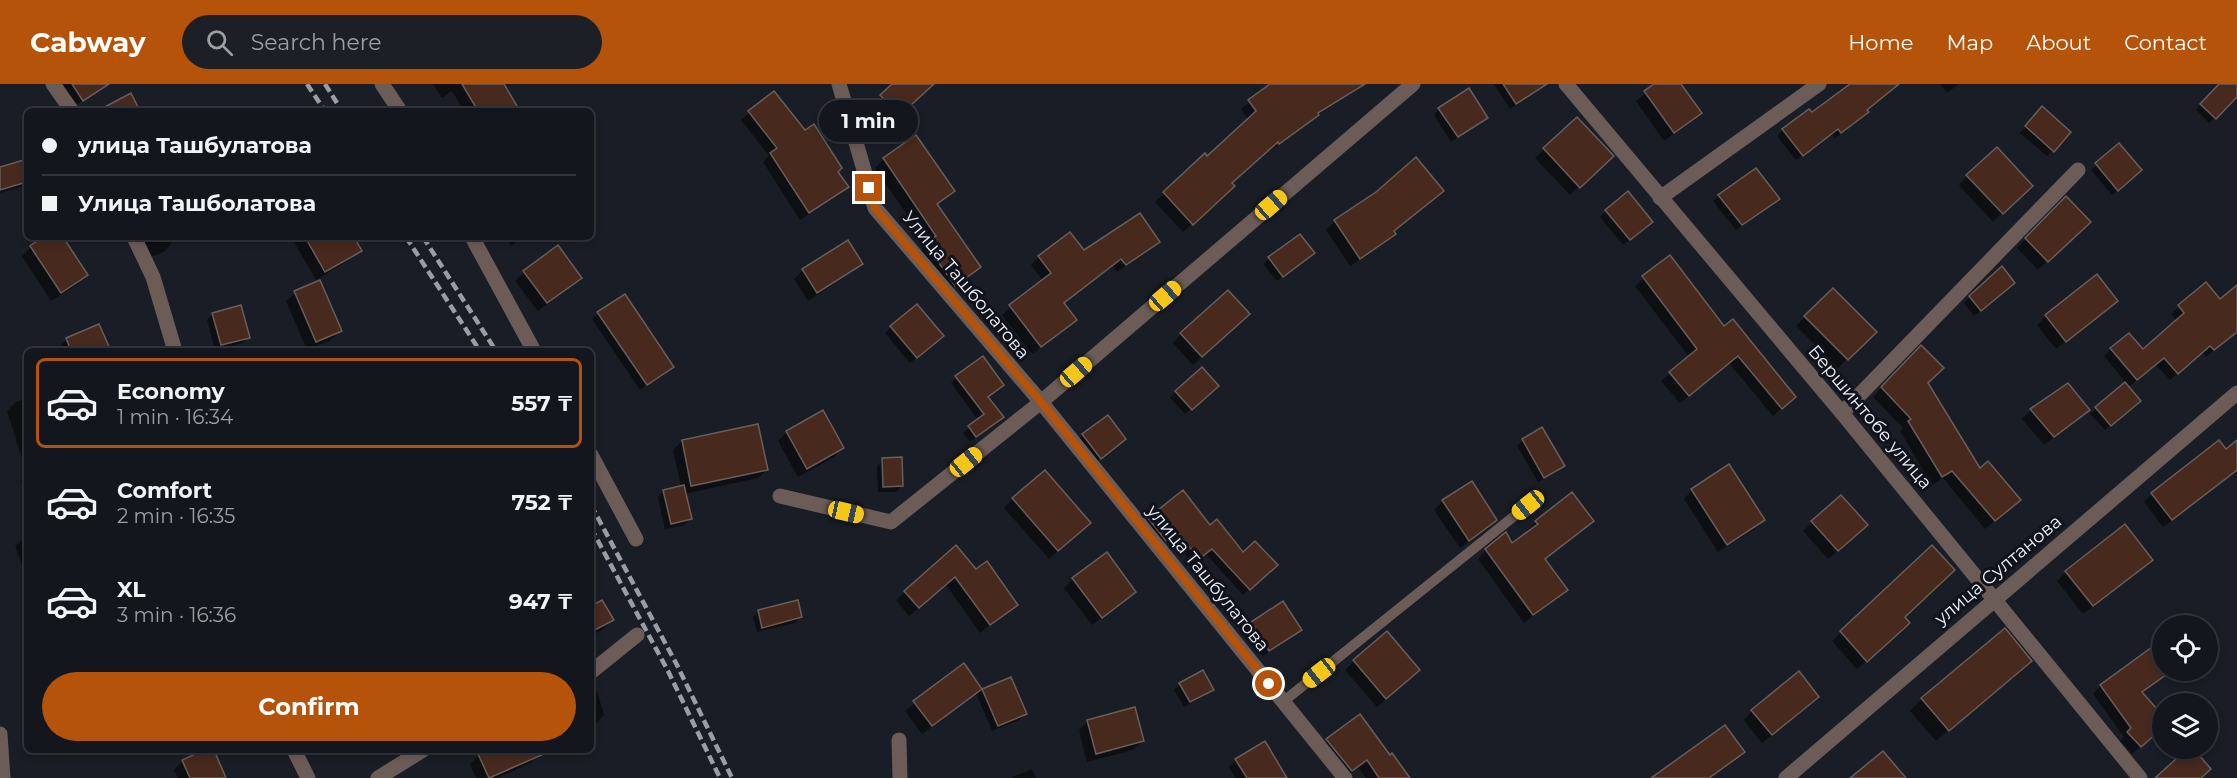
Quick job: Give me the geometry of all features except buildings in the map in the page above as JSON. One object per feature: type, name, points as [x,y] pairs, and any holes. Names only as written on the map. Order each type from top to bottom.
[{"type":"street","points":[[53,84],[70,108]]},
{"type":"street","points":[[382,84],[398,108]]},
{"type":"street","name":"Улица Ташболатова","points":[[839,84],[875,208],[1041,402]]},
{"type":"street","points":[[780,496],[891,522],[1041,402],[1413,84]]},
{"type":"street","name":"Бершинтобе улица","points":[[1566,84],[1842,413],[2140,778]]},
{"type":"street","points":[[1660,198],[1819,84]]},
{"type":"street","points":[[1842,413],[2078,170]]},
{"type":"street","points":[[135,240],[153,277],[174,348]]},
{"type":"street","points":[[474,240],[532,348]]},
{"type":"street","name":"улица Султанова","points":[[1786,778],[2237,393]]},
{"type":"street","name":"улица Ташбулатова","points":[[1041,402],[1345,778]]},
{"type":"street","points":[[594,461],[636,539]]},
{"type":"street","points":[[594,670],[637,635]]},
{"type":"street","points":[[0,734],[3,778]]},
{"type":"street","points":[[899,740],[900,778]]},
{"type":"street","points":[[296,753],[308,778]]},
{"type":"street","points":[[378,778],[418,753]]},
{"type":"lane","points":[[1284,701],[1528,505]]},
{"type":"railway","points":[[307,84],[323,108]]},
{"type":"railway","points":[[325,84],[340,108]]},
{"type":"railway","points":[[408,240],[478,348]]},
{"type":"railway","points":[[425,240],[494,348]]},
{"type":"railway","points":[[594,511],[677,665],[732,778]]},
{"type":"railway","points":[[594,534],[668,671],[720,778]]},
{"type":"route","points":[[869,188],[875,208],[963,314],[1041,402],[1269,684]]}]
